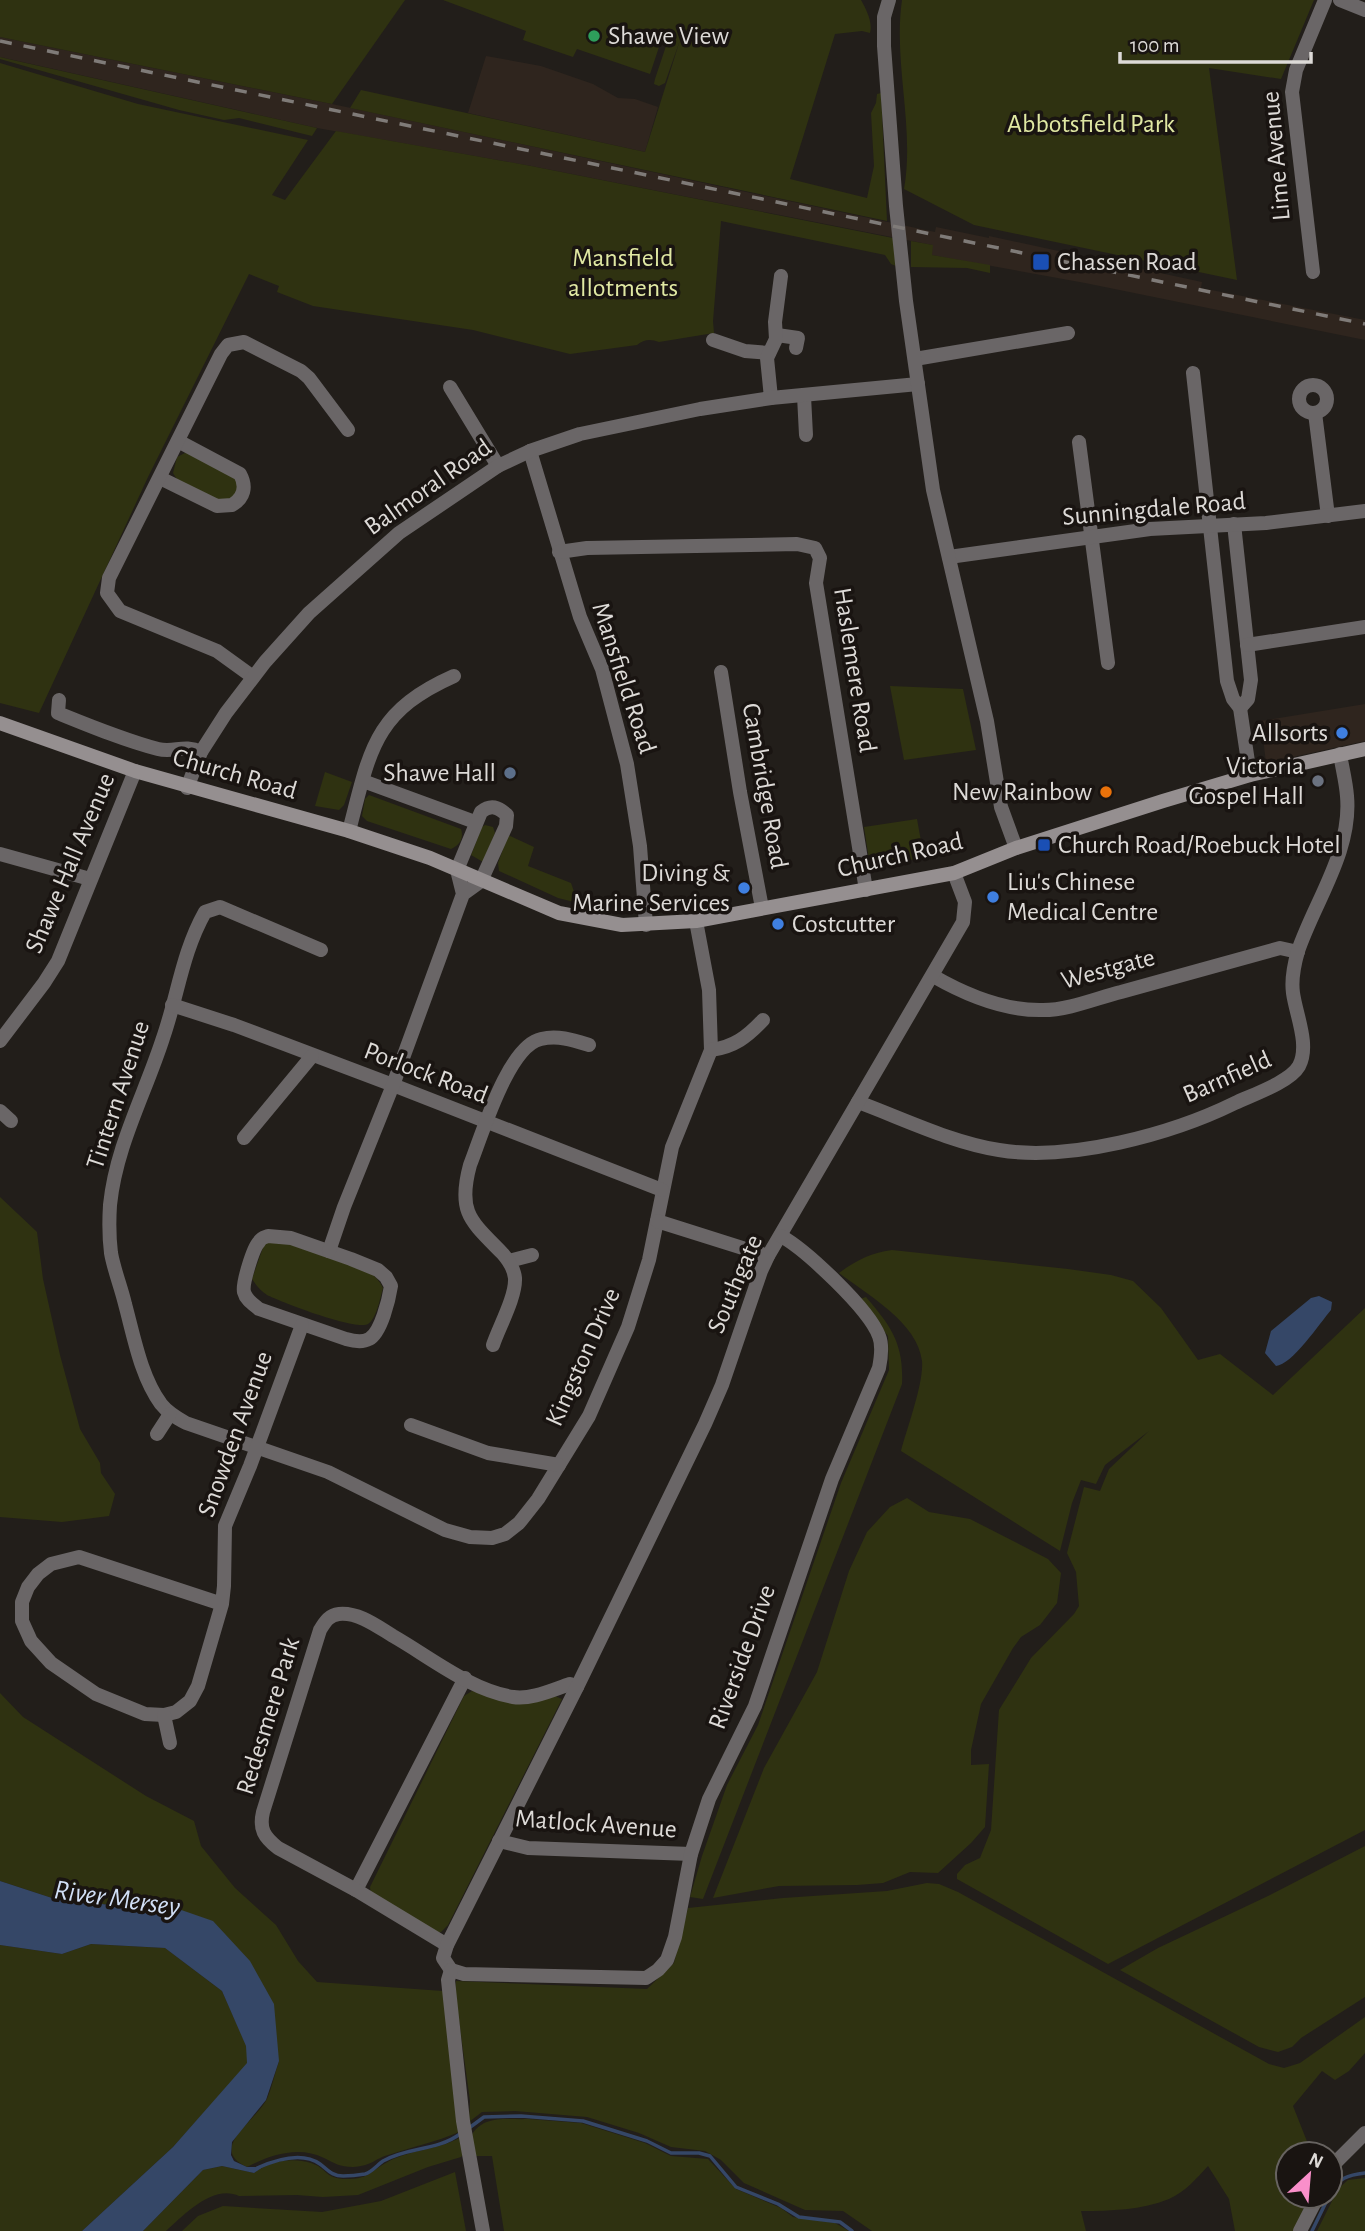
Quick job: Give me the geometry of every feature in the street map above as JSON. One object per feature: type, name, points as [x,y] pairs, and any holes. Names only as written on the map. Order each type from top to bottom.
[{"type":"main road","name":"Church Road","points":[[0,723],[187,788],[349,831],[430,858],[559,914],[599,922],[646,925],[696,921],[954,873],[1016,848],[1250,775],[1365,749]]},
{"type":"street","name":"Lime Avenue","points":[[1313,272],[1292,92],[1296,70],[1325,0]]},
{"type":"street","points":[[1340,0],[1365,10]]},
{"type":"street","points":[[887,1],[884,46],[902,265],[935,500],[987,721],[1001,807],[1016,848]]},
{"type":"street","points":[[771,398],[767,364],[777,335],[775,322],[780,276]]},
{"type":"street","points":[[915,359],[1068,333]]},
{"type":"street","points":[[777,335],[797,338],[796,348]]},
{"type":"street","points":[[713,340],[746,351],[769,353]]},
{"type":"street","points":[[253,677],[217,651],[125,614],[110,600],[107,593],[109,578],[224,349],[233,343],[250,344],[305,374],[348,430]]},
{"type":"street","points":[[1193,373],[1227,681],[1233,699],[1240,708],[1250,775]]},
{"type":"street","name":"Balmoral Road","points":[[187,788],[201,752],[253,677],[309,613],[363,563],[432,509],[498,466],[530,451],[600,429],[700,409],[771,398],[918,384]]},
{"type":"street","points":[[450,387],[498,466]]},
{"type":"street","points":[[804,396],[806,435]]},
{"type":"street","points":[[1315,413],[1328,516]]},
{"type":"street","points":[[160,478],[218,506],[232,505],[243,494],[245,488],[240,474],[178,441]]},
{"type":"street","points":[[1079,442],[1108,663]]},
{"type":"street","name":"Mansfield Road","points":[[530,451],[580,617],[601,669],[627,764],[640,846],[646,925]]},
{"type":"street","name":"Sunningdale Road","points":[[948,557],[1150,529],[1365,511]]},
{"type":"street","points":[[1234,524],[1251,680],[1248,699],[1240,708]]},
{"type":"street","name":"Haslemere Road","points":[[559,552],[587,548],[797,544],[815,548],[820,558],[816,583],[866,890]]},
{"type":"street","points":[[1247,645],[1365,627]]},
{"type":"street","name":"Cambridge Road","points":[[721,673],[762,908]]},
{"type":"street","points":[[349,831],[375,743],[385,724],[410,700],[454,676]]},
{"type":"street","name":"Church Road","points":[[59,700],[58,713],[83,723],[156,748],[168,750],[184,747],[201,752]]},
{"type":"street","name":"Barnfield","points":[[858,1102],[957,1139],[998,1150],[1038,1154],[1075,1152],[1215,1113],[1291,1076],[1302,1059],[1303,1046],[1292,991],[1292,975],[1298,952],[1341,845],[1347,816],[1347,796],[1340,754]]},
{"type":"street","name":"Shawe Hall Avenue","points":[[0,1041],[58,961],[135,771]]},
{"type":"street","points":[[363,781],[475,822]]},
{"type":"street","points":[[329,1251],[464,894],[481,881],[506,826],[507,815],[494,807],[487,807],[475,822],[457,870],[464,894]]},
{"type":"street","points":[[0,854],[90,879]]},
{"type":"street","name":"Southgate","points":[[577,1687],[705,1424],[722,1385],[768,1256],[933,976],[965,914],[965,902],[954,873]]},
{"type":"street","name":"Tintern Avenue","points":[[170,1414],[151,1387],[112,1256],[109,1233],[112,1195],[123,1143],[146,1089],[164,1035],[181,969],[198,924],[207,910],[220,907],[321,950]]},
{"type":"street","name":"Kingston Drive","points":[[256,1448],[328,1472],[445,1530],[470,1537],[492,1538],[505,1534],[519,1522],[538,1499],[589,1416],[628,1327],[649,1260],[672,1147],[711,1050],[709,990],[696,921]]},
{"type":"street","name":"Westgate","points":[[933,976],[984,1000],[1017,1008],[1045,1010],[1280,948],[1298,952]]},
{"type":"street","name":"Porlock Road","points":[[172,1005],[234,1025],[393,1085],[662,1190]]},
{"type":"street","points":[[711,1050],[726,1048],[745,1038],[763,1020]]},
{"type":"street","points":[[493,1345],[515,1281],[509,1261],[472,1222],[465,1206],[467,1173],[486,1122],[510,1067],[520,1051],[538,1039],[559,1037],[589,1045]]},
{"type":"street","points":[[244,1138],[312,1056]]},
{"type":"street","points":[[657,1222],[768,1256]]},
{"type":"street","name":"Riverside Drive","points":[[452,1970],[464,1974],[646,1978],[667,1960],[675,1937],[691,1854],[713,1788],[755,1706],[832,1479],[882,1355],[880,1337],[869,1319],[819,1265],[798,1246],[781,1236]]},
{"type":"street","name":"Snowden Avenue","points":[[291,1238],[329,1251],[378,1270],[391,1286],[376,1333],[369,1340],[359,1342],[302,1325],[259,1309],[244,1294],[243,1285],[256,1246],[261,1239],[291,1238]]},
{"type":"street","points":[[509,1261],[532,1255]]},
{"type":"street","name":"Snowden Avenue","points":[[164,1715],[176,1712],[190,1701],[198,1686],[222,1604],[225,1526],[302,1325]]},
{"type":"street","points":[[157,1434],[170,1414],[186,1423],[256,1448]]},
{"type":"street","points":[[411,1425],[488,1453],[559,1465]]},
{"type":"street","points":[[170,1743],[164,1715],[145,1714],[96,1694],[51,1663],[31,1641],[22,1621],[22,1602],[28,1587],[38,1574],[51,1564],[79,1557],[222,1604]]},
{"type":"street","name":"Redesmere Park","points":[[446,1945],[267,1839],[261,1822],[325,1620],[341,1614],[366,1620],[465,1678],[514,1697],[533,1696],[570,1684],[577,1687]]},
{"type":"street","points":[[356,1890],[465,1678]]},
{"type":"street","points":[[483,2231],[463,2121],[448,1980],[452,1970],[443,1958],[446,1945],[577,1687]]},
{"type":"street","name":"Matlock Avenue","points":[[499,1841],[527,1848],[691,1854]]},
{"type":"street","points":[[1344,2154],[1365,2133]]},
{"type":"street","points":[[1300,2231],[1311,2210]]},
{"type":"shaded area","points":[[0,37],[332,104],[935,232],[936,227],[989,236],[1202,282],[1201,288],[1365,320],[1365,340],[1085,283],[931,255],[932,245],[531,166],[317,128],[0,57]]},
{"type":"shaded area","points":[[486,56],[541,66],[593,84],[618,98],[635,99],[658,107],[645,152],[468,113]]},
{"type":"shaded area","points":[[1365,704],[1365,741],[1266,763],[1261,721]]},
{"type":"green space","points":[[0,0],[405,0],[332,104],[0,37]]},
{"type":"green space","points":[[443,0],[861,0],[870,20],[870,33],[862,31],[835,34],[790,179],[867,198],[874,166],[871,113],[877,94],[881,93],[887,221],[350,108],[361,90],[645,152],[680,40],[665,83],[659,86],[654,84],[671,31],[665,29],[650,74],[577,49],[573,57],[523,40],[526,31]]},
{"type":"green space","name":"Abbotsfield Park","points":[[902,0],[1314,0],[1281,79],[1209,68],[1237,280],[974,225],[904,189],[907,142],[900,47]]},
{"type":"green space","points":[[0,57],[317,128],[312,136],[239,118],[224,120],[179,110]]},
{"type":"green space","name":"Mansfield allotments","points":[[0,63],[138,104],[308,140],[272,195],[285,200],[336,131],[531,166],[893,238],[896,266],[891,264],[885,255],[721,221],[714,333],[659,342],[648,340],[637,345],[570,354],[473,330],[313,306],[277,292],[279,286],[249,274],[148,477],[39,713],[0,703]]},
{"type":"green space","points":[[911,241],[933,245],[932,255],[990,265],[990,273],[967,268],[911,267]]},
{"type":"green space","points":[[187,452],[232,474],[239,483],[235,498],[220,501],[178,481],[173,473],[177,457]]},
{"type":"green space","points":[[890,686],[963,689],[976,750],[904,760]]},
{"type":"green space","points":[[325,772],[352,782],[344,805],[339,810],[315,806]]},
{"type":"green space","points":[[369,795],[461,829],[461,841],[451,849],[367,821],[362,816],[365,799]]},
{"type":"green space","points":[[917,819],[924,858],[870,866],[864,827]]},
{"type":"green space","points":[[485,825],[493,827],[495,833],[483,862],[471,855]]},
{"type":"green space","points":[[508,835],[534,847],[528,866],[571,883],[578,903],[558,898],[499,871],[498,863]]},
{"type":"green space","points":[[0,1197],[37,1232],[43,1279],[80,1429],[100,1463],[101,1473],[115,1494],[109,1516],[62,1522],[0,1517]]},
{"type":"green space","points":[[272,1237],[350,1261],[376,1278],[383,1288],[378,1308],[371,1321],[361,1325],[334,1320],[263,1292],[252,1279],[266,1239]]},
{"type":"green space","points":[[892,1250],[1068,1269],[1133,1281],[1161,1308],[1198,1360],[1220,1354],[1273,1395],[1365,1308],[1365,1830],[1108,1964],[957,1879],[957,1874],[965,1865],[980,1858],[991,1830],[999,1710],[1031,1658],[1079,1606],[1076,1572],[1067,1553],[1084,1487],[1100,1491],[1109,1469],[1149,1431],[1105,1465],[1096,1484],[1081,1480],[1072,1503],[1060,1551],[901,1451],[915,1406],[922,1370],[918,1347],[902,1322],[839,1273],[864,1258]]},
{"type":"green space","points":[[866,1297],[894,1336],[901,1358],[902,1384],[703,1899],[690,1897],[727,1785],[758,1725],[841,1483],[889,1370],[888,1336],[860,1299]]},
{"type":"green space","points":[[907,1498],[929,1512],[970,1519],[1048,1559],[1061,1573],[1057,1603],[1040,1625],[1021,1637],[981,1704],[971,1750],[971,1765],[989,1764],[985,1827],[938,1873],[910,1872],[883,1883],[779,1886],[713,1898],[764,1768],[817,1672],[849,1571],[867,1532],[890,1507]]},
{"type":"green space","points":[[472,1691],[531,1702],[555,1696],[562,1699],[448,1925],[441,1932],[436,1932],[371,1894],[370,1887],[464,1696]]},
{"type":"green space","points":[[0,1693],[23,1717],[146,1796],[194,1821],[201,1846],[235,1888],[276,1925],[298,1961],[317,1982],[443,1991],[459,2132],[359,2166],[348,2167],[305,2152],[274,2155],[247,2167],[236,2160],[232,2152],[233,2143],[267,2099],[279,2061],[164,1904],[110,1905],[52,1898],[0,1881]]},
{"type":"green space","points":[[1365,1846],[1365,1997],[1301,2038],[1292,2047],[1278,2052],[1259,2047],[1120,1970],[1158,1948]]},
{"type":"green space","points":[[927,1883],[939,1884],[958,1892],[1269,2064],[1284,2068],[1300,2063],[1365,2017],[1365,2053],[1349,2071],[1335,2080],[1322,2071],[1293,2106],[1306,2140],[1274,2140],[1274,2210],[1303,2210],[1293,2231],[1235,2231],[1229,2199],[1208,2166],[1180,2193],[1159,2203],[1126,2209],[1081,2211],[1086,2231],[872,2231],[843,2211],[805,2210],[744,2183],[721,2160],[705,2151],[671,2147],[639,2133],[587,2117],[515,2111],[482,2112],[469,2122],[470,2101],[455,1991],[456,1981],[647,1989],[674,1963],[688,1908],[887,1891]]},
{"type":"green space","points":[[91,1944],[165,1948],[222,1991],[247,2047],[249,2062],[173,2147],[82,2231],[0,2231],[0,1945],[62,1954]]},
{"type":"green space","points":[[528,2119],[581,2123],[645,2143],[671,2156],[708,2159],[736,2189],[781,2208],[793,2217],[835,2223],[849,2231],[504,2231],[492,2156],[476,2156],[470,2138],[475,2130],[488,2122]]},
{"type":"green space","points":[[461,2137],[465,2151],[461,2157],[358,2195],[323,2197],[219,2194],[200,2203],[166,2231],[143,2231],[203,2170],[222,2166],[254,2173],[274,2163],[296,2160],[317,2165],[335,2178],[356,2178],[369,2174],[393,2159]]},
{"type":"green space","points":[[455,2172],[466,2231],[182,2231],[198,2216],[223,2206],[322,2212],[381,2201]]},
{"type":"green space","points":[[1365,2178],[1365,2231],[1317,2231],[1328,2210],[1344,2210],[1344,2184],[1348,2180]]},
{"type":"water","points":[[1319,1296],[1332,1302],[1331,1310],[1298,1351],[1283,1364],[1276,1366],[1265,1353],[1271,1331],[1311,1298]]},
{"type":"water","points":[[0,1881],[52,1898],[110,1905],[164,1904],[213,1921],[250,1961],[274,2004],[279,2061],[266,2100],[232,2142],[231,2155],[234,2161],[247,2167],[263,2167],[254,2173],[222,2166],[203,2170],[143,2231],[82,2231],[173,2147],[247,2063],[246,2046],[222,1991],[165,1948],[91,1944],[62,1954],[0,1945]]},
{"type":"waterway","points":[[469,2128],[484,2117],[521,2116],[583,2121],[647,2141],[671,2153],[699,2153],[710,2156],[736,2187],[778,2204],[799,2217],[840,2222],[852,2231]]},
{"type":"waterway","points":[[257,2168],[297,2157],[313,2160],[336,2175],[365,2174],[392,2157],[442,2143],[460,2134]]},
{"type":"waterway","points":[[1344,2178],[1365,2173]]},
{"type":"waterway","points":[[1312,2231],[1322,2210]]},
{"type":"railway","points":[[0,41],[1365,324]]},
{"type":"place","name":"Shawe View","points":[[594,36]]},
{"type":"place","name":"Chassen Road","points":[[1041,262]]},
{"type":"place","name":"Allsorts","points":[[1342,733]]},
{"type":"place","name":"Shawe Hall","points":[[510,773]]},
{"type":"place","name":"Victoria Gospel Hall","points":[[1318,781]]},
{"type":"place","name":"New Rainbow","points":[[1106,792]]},
{"type":"place","name":"Church Road/Roebuck Hotel","points":[[1044,845]]},
{"type":"place","name":"Diving & Marine Services","points":[[744,888]]},
{"type":"place","name":"Liu's Chinese Medical Centre","points":[[993,897]]},
{"type":"place","name":"Costcutter","points":[[778,924]]},
{"type":"water label","name":"River Mersey","points":[[117,1899]]}]
